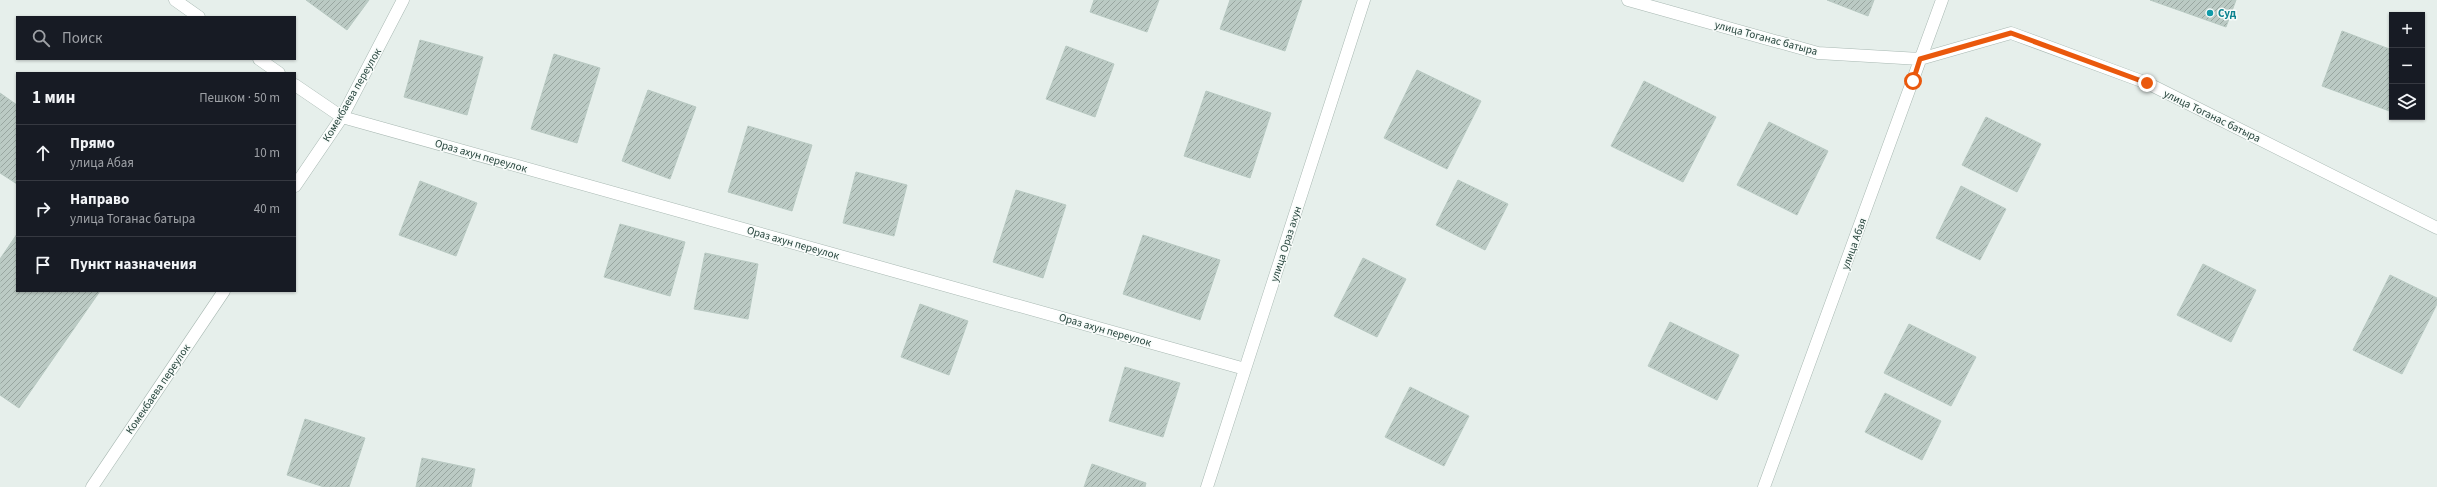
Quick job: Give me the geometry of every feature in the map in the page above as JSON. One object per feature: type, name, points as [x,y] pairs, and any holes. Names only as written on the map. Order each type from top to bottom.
[{"type":"street","points":[[175,0],[198,16]]},
{"type":"street","name":"Комекбаева переулок","points":[[296,185],[342,117],[403,0]]},
{"type":"street","name":"улица Ораз ахун","points":[[1207,487],[1364,0]]},
{"type":"street","name":"улица Тоганас батыра","points":[[1628,0],[1818,53],[1920,59],[2011,33],[2147,83],[2437,228]]},
{"type":"street","name":"улица Абая","points":[[1764,487],[1942,0]]},
{"type":"street","points":[[260,60],[278,72]]},
{"type":"street","name":"Ораз ахун переулок","points":[[296,85],[342,117],[1245,369]]},
{"type":"street","name":"Комекбаева переулок","points":[[92,487],[223,292]]},
{"type":"building","points":[[306,0],[369,0],[347,30]]},
{"type":"building","points":[[1094,0],[1159,0],[1147,32],[1090,12]]},
{"type":"building","points":[[1230,0],[1302,0],[1285,51],[1220,29]]},
{"type":"building","points":[[1827,0],[1874,0],[1868,16]]},
{"type":"building","name":"Суд","points":[[2150,0],[2236,0],[2226,27]]},
{"type":"building","points":[[2342,31],[2389,49],[2389,111],[2322,86]]},
{"type":"building","points":[[420,40],[483,57],[467,115],[404,97]]},
{"type":"building","points":[[1066,46],[1114,64],[1095,117],[1046,99]]},
{"type":"building","points":[[554,54],[600,68],[577,143],[531,129]]},
{"type":"building","points":[[1417,70],[1481,101],[1447,169],[1384,138]]},
{"type":"building","points":[[1644,81],[1716,117],[1683,182],[1611,146]]},
{"type":"building","points":[[648,90],[696,107],[670,179],[622,161]]},
{"type":"building","points":[[1206,91],[1271,113],[1250,178],[1184,156]]},
{"type":"building","points":[[0,93],[16,104],[16,183],[0,173]]},
{"type":"building","points":[[1986,117],[2041,144],[2017,192],[1962,165]]},
{"type":"building","points":[[1769,122],[1828,151],[1797,215],[1737,185]]},
{"type":"building","points":[[748,126],[812,145],[792,211],[728,192]]},
{"type":"building","points":[[856,172],[907,185],[894,236],[843,223]]},
{"type":"building","points":[[1458,180],[1508,204],[1485,250],[1436,225]]},
{"type":"building","points":[[420,181],[477,203],[456,256],[399,235]]},
{"type":"building","points":[[1961,186],[2006,209],[1980,260],[1936,238]]},
{"type":"building","points":[[1016,190],[1066,205],[1043,278],[993,262]]},
{"type":"building","points":[[620,224],[685,242],[670,296],[604,277]]},
{"type":"building","points":[[16,235],[16,292],[99,292],[19,408],[0,395],[0,259]]},
{"type":"building","points":[[1143,235],[1220,260],[1200,320],[1123,294]]},
{"type":"building","points":[[705,253],[758,264],[748,319],[694,309]]},
{"type":"building","points":[[1363,258],[1406,279],[1377,337],[1334,316]]},
{"type":"building","points":[[2203,264],[2256,290],[2231,342],[2177,315]]},
{"type":"building","points":[[2390,275],[2437,298],[2437,304],[2402,374],[2353,350]]},
{"type":"building","points":[[920,304],[968,321],[949,375],[901,357]]},
{"type":"building","points":[[1670,322],[1739,355],[1717,400],[1648,366]]},
{"type":"building","points":[[1909,324],[1976,357],[1951,406],[1884,373]]},
{"type":"building","points":[[1125,367],[1180,383],[1163,437],[1109,421]]},
{"type":"building","points":[[1410,387],[1469,416],[1444,466],[1385,437]]},
{"type":"building","points":[[1885,393],[1941,421],[1922,460],[1865,432]]},
{"type":"building","points":[[305,419],[365,438],[349,487],[324,487],[287,475]]},
{"type":"building","points":[[422,458],[475,469],[471,487],[416,487]]},
{"type":"building","points":[[1092,464],[1146,483],[1145,487],[1084,487]]},
{"type":"place","name":"Суд","points":[[2210,13]]},
{"type":"route","points":[[1913,81],[1920,59],[2011,33],[2147,83]]}]
